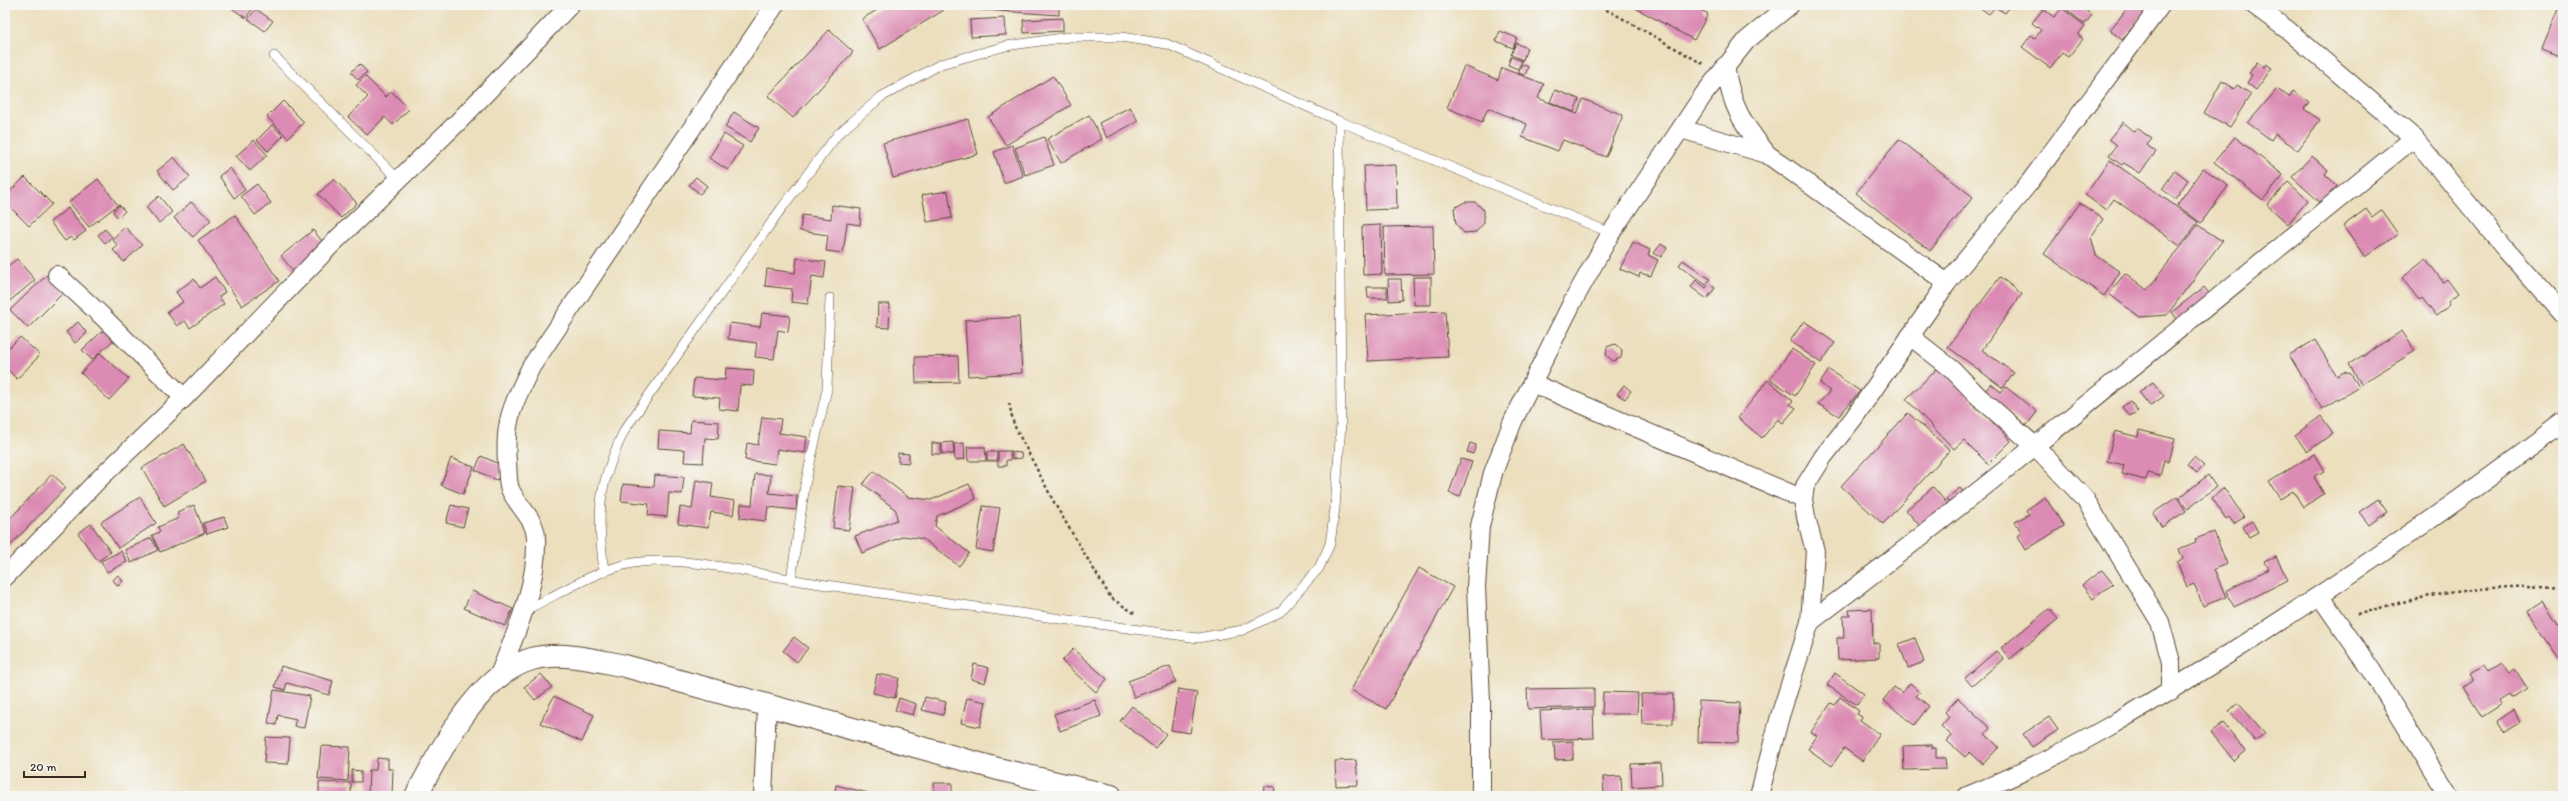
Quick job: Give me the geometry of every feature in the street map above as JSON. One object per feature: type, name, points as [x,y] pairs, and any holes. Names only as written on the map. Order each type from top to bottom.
[{"type":"street","points":[[5,576],[97,481],[184,398],[330,246],[399,180],[570,5]]},
{"type":"street","points":[[1481,796],[1481,702],[1476,587],[1480,526],[1493,473],[1513,421],[1572,303],[1611,233],[1722,70],[1747,40],[1790,5]]},
{"type":"street","points":[[1759,796],[1780,716],[1810,622],[1815,584],[1815,551],[1803,499],[1805,486],[1947,283],[2029,183],[2161,5]]},
{"type":"street","points":[[2254,5],[2289,31],[2414,138],[2501,244],[2563,314]]},
{"type":"street","points":[[499,675],[524,610],[536,558],[536,535],[532,522],[510,489],[508,477],[506,438],[508,420],[516,397],[531,366],[769,7]]},
{"type":"street","points":[[1722,70],[1735,109],[1744,126],[1767,154],[1947,283]]},
{"type":"street","points":[[1681,129],[1767,154]]},
{"type":"street","points":[[1810,622],[1938,525],[2036,447],[2414,138]]},
{"type":"street","points":[[57,275],[101,314],[184,398]]},
{"type":"street","points":[[1910,336],[1952,370],[1979,397],[2036,447],[2085,499],[2160,622],[2171,662],[2171,691]]},
{"type":"street","points":[[1532,383],[1803,499]]},
{"type":"street","points":[[1967,796],[2012,778],[2058,755],[2171,691],[2320,596],[2529,449],[2563,423]]},
{"type":"street","points":[[2320,596],[2372,671],[2449,796]]},
{"type":"street","points":[[416,796],[448,739],[470,708],[499,675],[516,665],[532,659],[555,656],[585,658],[625,666],[998,769],[1111,796]]},
{"type":"street","points":[[763,796],[767,705]]},
{"type":"lane","points":[[604,572],[598,519],[601,488],[611,458],[625,430],[781,209],[838,134],[881,97],[941,64],[1006,46],[1069,37],[1121,37],[1167,44],[1339,121],[1611,233]]},
{"type":"lane","points":[[274,56],[399,180]]},
{"type":"lane","points":[[524,610],[604,572],[632,563],[661,561],[703,565],[791,580],[1198,638],[1243,630],[1280,612],[1319,568],[1330,544],[1335,508],[1341,424],[1339,121]]},
{"type":"lane","points":[[791,580],[805,485],[827,389],[830,298]]},
{"type":"path","points":[[1595,5],[1722,70]]},
{"type":"path","points":[[1009,403],[1014,425],[1060,513],[1111,598],[1138,616]]},
{"type":"path","points":[[2337,621],[2384,606],[2427,597],[2511,587],[2563,590]]},
{"type":"building","points":[[231,5],[255,5],[246,18],[230,7]]},
{"type":"building","points":[[885,5],[941,5],[944,10],[880,49],[862,19]]},
{"type":"building","points":[[968,5],[1059,5],[1059,15],[968,9]]},
{"type":"building","points":[[1630,5],[1704,5],[1701,10],[1708,14],[1694,40]]},
{"type":"building","points":[[1976,5],[2011,5],[2005,13],[1995,7],[1989,14]]},
{"type":"building","points":[[2073,5],[2078,5],[2092,15],[2085,24],[2068,11]]},
{"type":"building","points":[[2130,5],[2150,6],[2122,40],[2110,30]]},
{"type":"building","points":[[2062,8],[2085,26],[2078,35],[2083,39],[2068,57],[2062,53],[2050,68],[2022,47],[2031,35],[2035,38],[2041,30],[2032,23],[2043,9],[2054,17]]},
{"type":"building","points":[[2559,8],[2563,10],[2563,57],[2542,49]]},
{"type":"building","points":[[256,9],[273,21],[265,31],[248,19]]},
{"type":"building","points":[[1005,18],[1006,35],[971,37],[970,20]]},
{"type":"building","points":[[1063,18],[1063,31],[1024,33],[1023,20]]},
{"type":"building","points":[[829,30],[853,52],[793,118],[768,96]]},
{"type":"building","points":[[1500,31],[1517,38],[1513,48],[1496,41]]},
{"type":"building","points":[[1516,43],[1527,48],[1523,60],[1511,55]]},
{"type":"building","points":[[1511,57],[1522,61],[1518,69],[1508,65]]},
{"type":"building","points":[[2257,62],[2264,67],[2266,64],[2272,68],[2256,90],[2247,83],[2252,75],[2249,73]]},
{"type":"building","points":[[360,64],[367,72],[358,80],[351,72]]},
{"type":"building","points":[[1522,64],[1528,67],[1525,75],[1518,73]]},
{"type":"building","points":[[1464,66],[1498,80],[1502,68],[1544,84],[1538,98],[1577,114],[1583,99],[1623,115],[1606,157],[1563,140],[1558,151],[1522,137],[1527,124],[1488,108],[1482,122],[1447,108]]},
{"type":"building","points":[[365,76],[386,97],[391,91],[409,109],[393,125],[385,117],[367,135],[348,117],[368,97],[356,85]]},
{"type":"building","points":[[1053,76],[1071,105],[1006,145],[988,117]]},
{"type":"building","points":[[2222,81],[2234,89],[2237,85],[2251,94],[2230,127],[2204,113]]},
{"type":"building","points":[[2277,89],[2289,97],[2293,91],[2309,102],[2304,109],[2320,120],[2298,150],[2275,134],[2271,140],[2248,123]]},
{"type":"building","points":[[1555,90],[1579,99],[1574,112],[1550,102]]},
{"type":"building","points":[[283,101],[304,122],[288,138],[267,117]]},
{"type":"building","points":[[1130,107],[1138,121],[1107,138],[1099,123]]},
{"type":"building","points":[[734,112],[759,128],[750,142],[725,127]]},
{"type":"building","points":[[1089,115],[1102,139],[1061,163],[1047,139]]},
{"type":"building","points":[[968,119],[978,154],[893,178],[883,143]]},
{"type":"building","points":[[2123,122],[2135,132],[2137,128],[2152,139],[2147,145],[2156,152],[2140,173],[2124,163],[2122,165],[2109,156],[2117,145],[2109,139]]},
{"type":"building","points":[[272,125],[283,136],[268,151],[257,140]]},
{"type":"building","points":[[724,134],[743,146],[728,170],[709,158]]},
{"type":"building","points":[[1044,137],[1054,165],[1025,175],[1015,148]]},
{"type":"building","points":[[2235,137],[2283,175],[2263,200],[2214,162]]},
{"type":"building","points":[[1899,139],[1973,197],[1930,251],[1856,193]]},
{"type":"building","points":[[254,140],[267,155],[250,171],[236,156]]},
{"type":"building","points":[[1012,145],[1023,176],[1004,183],[994,152]]},
{"type":"building","points":[[2312,156],[2328,170],[2325,174],[2337,186],[2321,203],[2292,177]]},
{"type":"building","points":[[174,157],[190,177],[173,190],[157,171]]},
{"type":"building","points":[[2110,160],[2198,222],[2180,246],[2114,199],[2106,210],[2085,195]]},
{"type":"building","points":[[1396,165],[1397,209],[1366,210],[1364,166]]},
{"type":"building","points":[[230,168],[245,190],[234,198],[219,176]]},
{"type":"building","points":[[2203,168],[2228,186],[2201,223],[2177,205]]},
{"type":"building","points":[[2175,170],[2188,180],[2175,199],[2162,189]]},
{"type":"building","points":[[25,177],[52,204],[29,226],[5,202],[5,196]]},
{"type":"building","points":[[696,177],[707,186],[700,194],[689,185]]},
{"type":"building","points":[[98,179],[118,205],[89,227],[69,202]]},
{"type":"building","points":[[334,179],[357,203],[341,218],[318,194]]},
{"type":"building","points":[[2288,182],[2308,200],[2288,224],[2267,205]]},
{"type":"building","points":[[257,184],[271,203],[255,215],[241,196]]},
{"type":"building","points":[[948,191],[952,218],[927,222],[922,195]]},
{"type":"building","points":[[159,196],[172,212],[159,223],[146,207]]},
{"type":"building","points":[[191,202],[211,220],[193,237],[174,218]]},
{"type":"building","points":[[1465,202],[1475,202],[1484,210],[1484,223],[1476,232],[1464,233],[1456,224],[1454,208]]},
{"type":"building","points":[[2080,203],[2103,219],[2091,237],[2096,255],[2120,272],[2104,296],[2044,254]]},
{"type":"building","points":[[119,205],[125,211],[118,218],[113,212]]},
{"type":"building","points":[[832,205],[861,209],[860,225],[847,223],[843,253],[826,251],[828,235],[800,231],[802,215],[831,219]]},
{"type":"building","points":[[68,208],[86,231],[74,240],[71,237],[65,241],[50,222]]},
{"type":"building","points":[[2366,209],[2372,217],[2381,210],[2398,234],[2365,257],[2343,226]]},
{"type":"building","points":[[235,215],[279,281],[242,306],[198,240]]},
{"type":"building","points":[[1381,225],[1382,274],[1363,275],[1362,226]]},
{"type":"building","points":[[2198,225],[2222,241],[2167,315],[2140,317],[2109,294],[2125,273],[2147,290]]},
{"type":"building","points":[[1433,226],[1434,274],[1385,275],[1384,227]]},
{"type":"building","points":[[125,227],[142,245],[124,262],[113,250],[118,246],[112,239]]},
{"type":"building","points":[[105,229],[112,237],[105,243],[98,235]]},
{"type":"building","points":[[313,230],[326,246],[294,272],[281,256]]},
{"type":"building","points":[[1633,242],[1650,250],[1648,255],[1658,260],[1651,276],[1640,273],[1639,277],[1620,269]]},
{"type":"building","points":[[1661,244],[1667,248],[1661,257],[1654,253]]},
{"type":"building","points":[[797,258],[826,262],[824,278],[812,276],[808,304],[791,302],[792,289],[765,286],[767,269],[795,273]]},
{"type":"building","points":[[17,259],[35,280],[5,305],[5,268]]},
{"type":"building","points":[[2426,259],[2443,282],[2447,279],[2458,294],[2448,302],[2450,305],[2436,316],[2422,298],[2419,300],[2402,278]]},
{"type":"building","points":[[1683,260],[1710,279],[1706,285],[1679,265]]},
{"type":"building","points":[[47,275],[64,292],[28,328],[10,310]]},
{"type":"building","points":[[215,277],[225,292],[219,297],[224,304],[190,328],[185,321],[177,326],[167,312],[183,302],[176,292],[194,279],[200,288]]},
{"type":"building","points":[[1413,277],[1431,277],[1431,305],[1414,305]]},
{"type":"building","points":[[2000,277],[2022,294],[1982,350],[2014,373],[2003,388],[1948,347]]},
{"type":"building","points":[[1388,279],[1401,279],[1402,300],[1389,301]]},
{"type":"building","points":[[1696,280],[1706,288],[1709,284],[1715,288],[1707,299],[1691,287]]},
{"type":"building","points":[[1367,287],[1387,287],[1387,298],[1368,298]]},
{"type":"building","points":[[2204,287],[2211,296],[2179,322],[2172,312]]},
{"type":"building","points":[[878,304],[890,304],[889,328],[877,327]]},
{"type":"building","points":[[1445,311],[1448,357],[1368,361],[1365,315]]},
{"type":"building","points":[[762,313],[790,316],[788,332],[778,330],[774,359],[755,357],[757,343],[728,339],[730,323],[760,327]]},
{"type":"building","points":[[1019,317],[1022,373],[968,376],[965,320]]},
{"type":"building","points":[[1804,321],[1835,343],[1821,363],[1790,341]]},
{"type":"building","points":[[78,322],[87,333],[75,343],[66,332]]},
{"type":"building","points":[[108,326],[117,337],[92,360],[82,350]]},
{"type":"building","points":[[2402,331],[2415,351],[2361,384],[2349,364]]},
{"type":"building","points":[[20,337],[40,355],[17,379],[5,367],[5,342],[10,347]]},
{"type":"building","points":[[2315,340],[2337,376],[2344,372],[2351,374],[2359,387],[2322,409],[2289,355]]},
{"type":"building","points":[[1615,344],[1622,350],[1621,358],[1613,361],[1606,355],[1607,347]]},
{"type":"building","points":[[1792,349],[1816,365],[1795,396],[1770,379]]},
{"type":"building","points":[[100,353],[129,379],[109,400],[81,373]]},
{"type":"building","points":[[958,356],[959,382],[916,383],[915,357]]},
{"type":"building","points":[[1939,367],[2011,441],[1988,464],[1964,440],[1954,449],[1906,399]]},
{"type":"building","points":[[726,368],[754,370],[753,386],[740,385],[738,411],[719,409],[720,398],[692,396],[694,378],[725,380]]},
{"type":"building","points":[[1829,370],[1860,391],[1839,416],[1818,404],[1830,391],[1820,383]]},
{"type":"building","points":[[1768,380],[1793,401],[1790,404],[1796,408],[1783,423],[1778,419],[1762,438],[1738,418]]},
{"type":"building","points":[[2153,382],[2164,396],[2150,406],[2139,392]]},
{"type":"building","points":[[1991,384],[2001,392],[2006,387],[2037,412],[2026,426],[1984,392]]},
{"type":"building","points":[[1624,385],[1631,391],[1625,399],[1617,394]]},
{"type":"building","points":[[2130,401],[2138,411],[2130,416],[2122,407]]},
{"type":"building","points":[[1908,413],[1950,450],[1883,524],[1841,486]]},
{"type":"building","points":[[2321,416],[2333,433],[2307,452],[2295,435]]},
{"type":"building","points":[[762,417],[781,419],[779,433],[807,437],[805,453],[777,449],[775,464],[745,460],[747,443],[758,445]]},
{"type":"building","points":[[691,420],[719,422],[718,439],[705,438],[703,463],[684,462],[685,450],[658,448],[659,431],[690,433]]},
{"type":"building","points":[[2139,430],[2175,439],[2169,462],[2164,460],[2160,476],[2148,473],[2146,480],[2122,474],[2124,465],[2107,461],[2115,431],[2138,437]]},
{"type":"building","points":[[953,442],[954,454],[942,454],[942,443]]},
{"type":"building","points":[[932,443],[941,443],[941,454],[932,454]]},
{"type":"building","points":[[964,443],[965,459],[955,460],[954,444]]},
{"type":"building","points":[[1470,443],[1476,445],[1473,454],[1467,452]]},
{"type":"building","points":[[184,444],[206,481],[164,506],[142,468]]},
{"type":"building","points":[[967,447],[985,447],[986,461],[968,461]]},
{"type":"building","points":[[998,451],[1011,451],[1010,460],[1006,460],[1006,466],[998,466]]},
{"type":"building","points":[[987,452],[997,452],[997,461],[987,461]]},
{"type":"building","points":[[1012,452],[1021,453],[1022,458],[1012,459]]},
{"type":"building","points":[[898,453],[909,454],[909,463],[898,462]]},
{"type":"building","points":[[2314,454],[2324,471],[2314,477],[2324,494],[2303,507],[2293,491],[2280,499],[2269,482]]},
{"type":"building","points":[[481,456],[504,466],[497,480],[475,470]]},
{"type":"building","points":[[2194,457],[2204,466],[2197,473],[2187,465]]},
{"type":"building","points":[[451,458],[474,467],[463,494],[441,485]]},
{"type":"building","points":[[1461,459],[1472,462],[1460,497],[1449,493]]},
{"type":"building","points":[[874,471],[908,497],[931,500],[969,484],[976,499],[937,516],[935,526],[969,553],[959,566],[923,539],[904,536],[862,553],[855,536],[897,520],[896,510],[863,484]]},
{"type":"building","points":[[52,474],[66,487],[5,551],[5,524]]},
{"type":"building","points":[[755,474],[771,475],[769,493],[797,496],[796,510],[768,507],[766,521],[740,518],[741,504],[752,505]]},
{"type":"building","points":[[655,475],[684,477],[682,494],[669,493],[667,517],[648,515],[649,504],[621,501],[623,484],[654,487]]},
{"type":"building","points":[[2208,475],[2216,487],[2188,509],[2179,498]]},
{"type":"building","points":[[696,480],[713,483],[711,497],[735,501],[733,515],[711,512],[708,528],[678,524],[680,507],[692,509]]},
{"type":"building","points":[[838,486],[855,488],[849,530],[833,528]]},
{"type":"building","points":[[1933,487],[1951,508],[1924,531],[1906,510]]},
{"type":"building","points":[[1960,488],[1968,497],[1954,508],[1946,499]]},
{"type":"building","points":[[2224,488],[2244,517],[2234,524],[2229,517],[2226,519],[2212,498]]},
{"type":"building","points":[[140,497],[156,523],[118,548],[101,522]]},
{"type":"building","points":[[2045,497],[2064,526],[2026,550],[2018,536],[2022,533],[2015,522],[2029,514],[2026,510]]},
{"type":"building","points":[[2177,497],[2186,511],[2162,527],[2153,513]]},
{"type":"building","points":[[2378,499],[2387,512],[2369,525],[2359,512]]},
{"type":"building","points":[[194,505],[205,533],[160,552],[152,535],[160,532],[158,527],[179,518],[177,512]]},
{"type":"building","points":[[451,505],[468,509],[463,527],[446,523]]},
{"type":"building","points":[[983,506],[1000,508],[993,552],[976,549]]},
{"type":"building","points":[[224,517],[228,527],[207,534],[203,523]]},
{"type":"building","points":[[2252,521],[2258,532],[2249,537],[2243,527]]},
{"type":"building","points":[[91,524],[111,552],[98,561],[78,533]]},
{"type":"building","points":[[2214,532],[2227,564],[2214,569],[2226,597],[2203,606],[2194,584],[2187,587],[2177,562],[2183,559],[2179,549],[2196,542],[2195,539]]},
{"type":"building","points":[[151,538],[158,550],[131,563],[125,550]]},
{"type":"building","points":[[121,551],[127,562],[107,572],[101,561]]},
{"type":"building","points":[[2276,557],[2288,580],[2234,607],[2226,591],[2269,569],[2265,562]]},
{"type":"building","points":[[1419,568],[1453,587],[1386,709],[1351,690]]},
{"type":"building","points":[[2102,570],[2113,584],[2093,599],[2082,585]]},
{"type":"building","points":[[118,575],[123,581],[118,586],[113,580]]},
{"type":"building","points":[[472,591],[513,609],[505,626],[464,608]]},
{"type":"building","points":[[2544,601],[2563,630],[2563,655],[2558,659],[2527,612]]},
{"type":"building","points":[[1872,609],[1873,643],[1879,643],[1879,658],[1838,660],[1837,638],[1844,638],[1843,616],[1850,616],[1849,610]]},
{"type":"building","points":[[2049,609],[2058,619],[2010,659],[2001,648]]},
{"type":"building","points":[[794,637],[808,648],[797,662],[783,651]]},
{"type":"building","points":[[1915,638],[1924,662],[1908,668],[1899,644]]},
{"type":"building","points":[[1073,649],[1107,679],[1096,692],[1062,661]]},
{"type":"building","points":[[1996,651],[2003,659],[1972,686],[1965,678]]},
{"type":"building","points":[[2502,663],[2509,673],[2515,669],[2527,688],[2512,698],[2510,695],[2500,701],[2502,704],[2482,717],[2463,687],[2474,680],[2470,673],[2483,665],[2487,672]]},
{"type":"building","points":[[974,664],[989,668],[985,683],[971,679]]},
{"type":"building","points":[[281,666],[333,681],[329,695],[287,683],[285,690],[275,687]]},
{"type":"building","points":[[1170,666],[1176,682],[1134,697],[1128,681]]},
{"type":"building","points":[[1835,673],[1864,694],[1857,705],[1827,685]]},
{"type":"building","points":[[541,674],[552,687],[535,700],[524,687]]},
{"type":"building","points":[[877,674],[899,678],[895,698],[873,693]]},
{"type":"building","points":[[1910,683],[1920,692],[1916,696],[1929,706],[1914,725],[1883,700],[1894,687],[1902,693]]},
{"type":"building","points":[[1594,688],[1594,707],[1528,709],[1527,689]]},
{"type":"building","points":[[1178,689],[1197,692],[1190,733],[1171,730]]},
{"type":"building","points":[[274,690],[310,696],[304,728],[294,726],[296,719],[278,715],[276,725],[268,723]]},
{"type":"building","points":[[1603,692],[1638,693],[1637,714],[1602,714]]},
{"type":"building","points":[[1641,694],[1673,694],[1673,724],[1642,724]]},
{"type":"building","points":[[554,696],[594,715],[582,742],[540,723]]},
{"type":"building","points":[[925,697],[946,702],[943,715],[922,710]]},
{"type":"building","points":[[1840,697],[1859,711],[1857,714],[1862,717],[1860,720],[1880,734],[1862,761],[1844,748],[1832,766],[1808,749],[1817,736],[1811,732],[1831,703],[1835,705]]},
{"type":"building","points":[[899,698],[916,704],[913,715],[895,710]]},
{"type":"building","points":[[967,698],[986,702],[980,727],[961,723]]},
{"type":"building","points":[[1958,698],[1990,728],[1985,734],[1999,747],[1983,764],[1970,752],[1965,757],[1947,741],[1952,736],[1941,726],[1949,717],[1945,712]]},
{"type":"building","points":[[1095,700],[1101,716],[1060,731],[1054,714]]},
{"type":"building","points":[[1699,701],[1740,703],[1738,743],[1698,742]]},
{"type":"building","points":[[2238,703],[2265,733],[2255,741],[2229,711]]},
{"type":"building","points":[[1132,706],[1166,734],[1155,748],[1120,721]]},
{"type":"building","points":[[1593,709],[1594,738],[1542,740],[1540,711]]},
{"type":"building","points":[[2513,711],[2520,722],[2504,732],[2497,721]]},
{"type":"building","points":[[2049,717],[2058,730],[2032,747],[2023,734]]},
{"type":"building","points":[[2223,723],[2246,751],[2234,761],[2211,732]]},
{"type":"building","points":[[266,737],[290,738],[288,764],[264,763]]},
{"type":"building","points":[[1573,741],[1573,759],[1555,760],[1554,742]]},
{"type":"building","points":[[1932,745],[1932,748],[1936,748],[1936,758],[1945,758],[1946,769],[1904,770],[1903,746]]},
{"type":"building","points":[[321,746],[350,747],[348,781],[318,779]]},
{"type":"building","points":[[377,758],[388,759],[388,769],[393,769],[392,796],[368,796],[369,770],[376,770]]},
{"type":"building","points":[[1356,760],[1358,785],[1336,786],[1335,761]]},
{"type":"building","points":[[1661,763],[1662,785],[1632,787],[1631,764]]},
{"type":"building","points":[[352,770],[361,771],[361,782],[352,782]]},
{"type":"building","points":[[1621,776],[1622,795],[1604,795],[1603,777]]},
{"type":"building","points":[[319,782],[351,783],[351,796],[319,795]]},
{"type":"building","points":[[934,783],[952,783],[952,796],[934,796]]},
{"type":"building","points":[[836,785],[868,793],[867,796],[834,796]]},
{"type":"building","points":[[1264,786],[1275,787],[1274,796],[1263,796]]},
{"type":"building","points":[[2384,792],[2415,792],[2415,796],[2384,796]]}]
